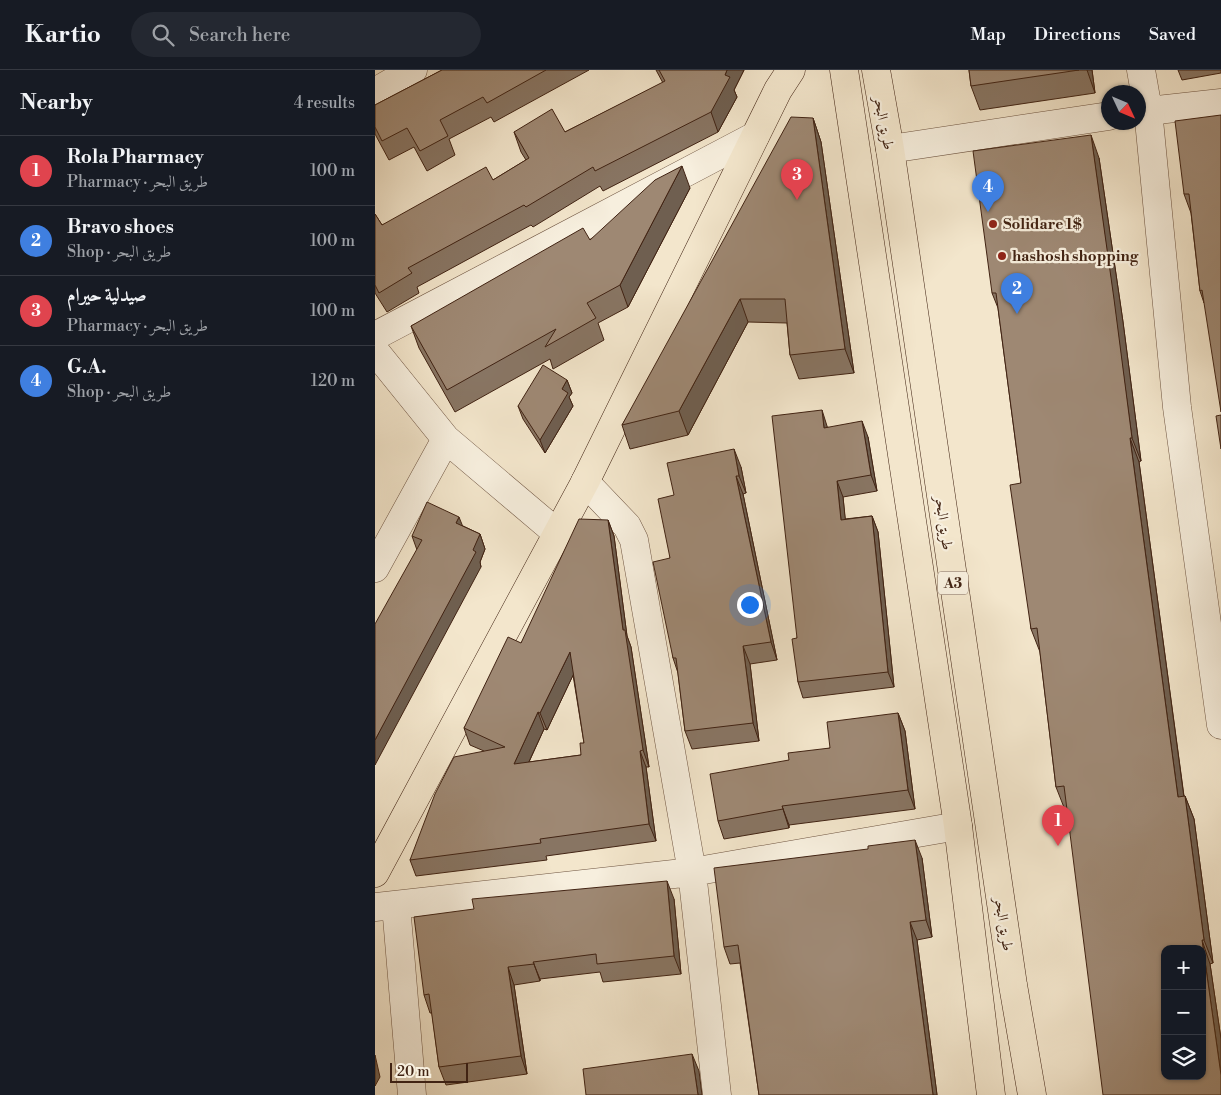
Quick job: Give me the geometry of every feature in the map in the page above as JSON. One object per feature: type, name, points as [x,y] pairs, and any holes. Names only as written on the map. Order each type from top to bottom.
[{"type":"main road","points":[[375,873],[585,482],[778,90],[791,70]]},
{"type":"main road","name":"طريق البحر","points":[[844,70],[958,826],[991,1095]]},
{"type":"main road","name":"طريق البحر","points":[[876,70],[890,149],[955,597],[1032,1095]]},
{"type":"street","points":[[1141,70],[1142,85]]},
{"type":"street","points":[[1146,111],[1221,103]]},
{"type":"street","points":[[890,149],[1101,117]]},
{"type":"street","points":[[1145,130],[1177,407],[1221,725]]},
{"type":"street","points":[[375,336],[755,136]]},
{"type":"street","points":[[375,351],[446,438],[557,533]]},
{"type":"street","points":[[375,568],[446,438]]},
{"type":"street","points":[[585,482],[627,526],[634,540],[692,872],[717,1095]]},
{"type":"street","points":[[412,1095],[385,906],[692,872],[958,826]]},
{"type":"building","points":[[442,70],[546,70],[487,103],[483,97],[440,120],[448,136],[420,151],[407,128],[382,141],[375,127],[375,105]]},
{"type":"building","points":[[659,70],[727,70],[725,75],[730,77],[711,112],[595,171],[593,167],[526,207],[524,205],[408,268],[412,273],[379,293],[375,285],[375,214],[382,225],[486,167],[493,180],[529,158],[514,132],[552,109],[565,132],[665,81]]},
{"type":"building","points":[[969,70],[1079,70],[971,86]]},
{"type":"building","points":[[1221,115],[1221,412],[1202,290],[1200,291],[1189,194],[1184,194],[1175,121]]},
{"type":"building","points":[[791,117],[813,118],[845,349],[790,355],[785,299],[740,299],[679,411],[622,425]]},
{"type":"building","points":[[1091,135],[1178,797],[1185,796],[1204,940],[1202,940],[1203,945],[1161,945],[1161,1080],[1206,1080],[1206,968],[1221,1075],[1221,1095],[1103,1095],[1064,786],[1056,787],[1037,628],[1031,629],[1010,485],[1021,483],[996,293],[992,293],[973,151]]},
{"type":"building","points":[[682,166],[620,285],[587,303],[596,318],[545,347],[556,329],[447,390],[411,326],[583,228],[590,240],[655,180]]},
{"type":"building","points":[[543,365],[567,380],[562,389],[568,393],[540,440],[518,406]]},
{"type":"building","points":[[822,410],[824,428],[862,421],[871,475],[837,481],[841,520],[872,516],[888,672],[798,682],[792,639],[797,638],[772,416]]},
{"type":"building","points":[[1221,415],[1221,449],[1216,416]]},
{"type":"building","points":[[734,449],[739,476],[736,476],[771,642],[743,646],[753,723],[685,731],[676,658],[673,658],[653,562],[670,558],[658,499],[674,495],[667,463]]},
{"type":"building","points":[[427,502],[459,517],[456,523],[480,534],[473,550],[476,552],[375,740],[375,624],[422,540],[412,536]]},
{"type":"building","points":[[579,519],[608,520],[623,630],[625,630],[643,750],[640,751],[649,824],[540,839],[541,843],[410,860],[435,794],[454,757],[505,747],[464,728],[508,637],[521,643]],"holes":[[[570,652],[584,743],[580,743],[581,755],[514,764],[538,712],[540,713]]]},
{"type":"building","points":[[898,713],[908,790],[782,806],[783,809],[718,821],[710,774],[789,760],[788,753],[830,748],[827,722]]},
{"type":"building","points":[[915,840],[926,920],[910,922],[933,1095],[759,1095],[738,945],[724,947],[714,868],[868,849],[868,846]]},
{"type":"building","points":[[667,881],[674,956],[597,964],[596,954],[508,967],[521,1056],[439,1067],[429,994],[424,995],[414,917],[474,909],[472,899]]},
{"type":"building","points":[[692,1054],[698,1095],[586,1095],[583,1069]]},
{"type":"place","name":"صيدلية حيرام","points":[[797,200]]},
{"type":"place","name":"G.A.","points":[[988,212]]},
{"type":"place","name":"Solidare 1$","points":[[993,224]]},
{"type":"place","name":"hashosh shopping","points":[[1002,256]]},
{"type":"place","name":"Bravo shoes","points":[[1017,314]]},
{"type":"place","name":"Rola Pharmacy","points":[[1058,846]]}]
